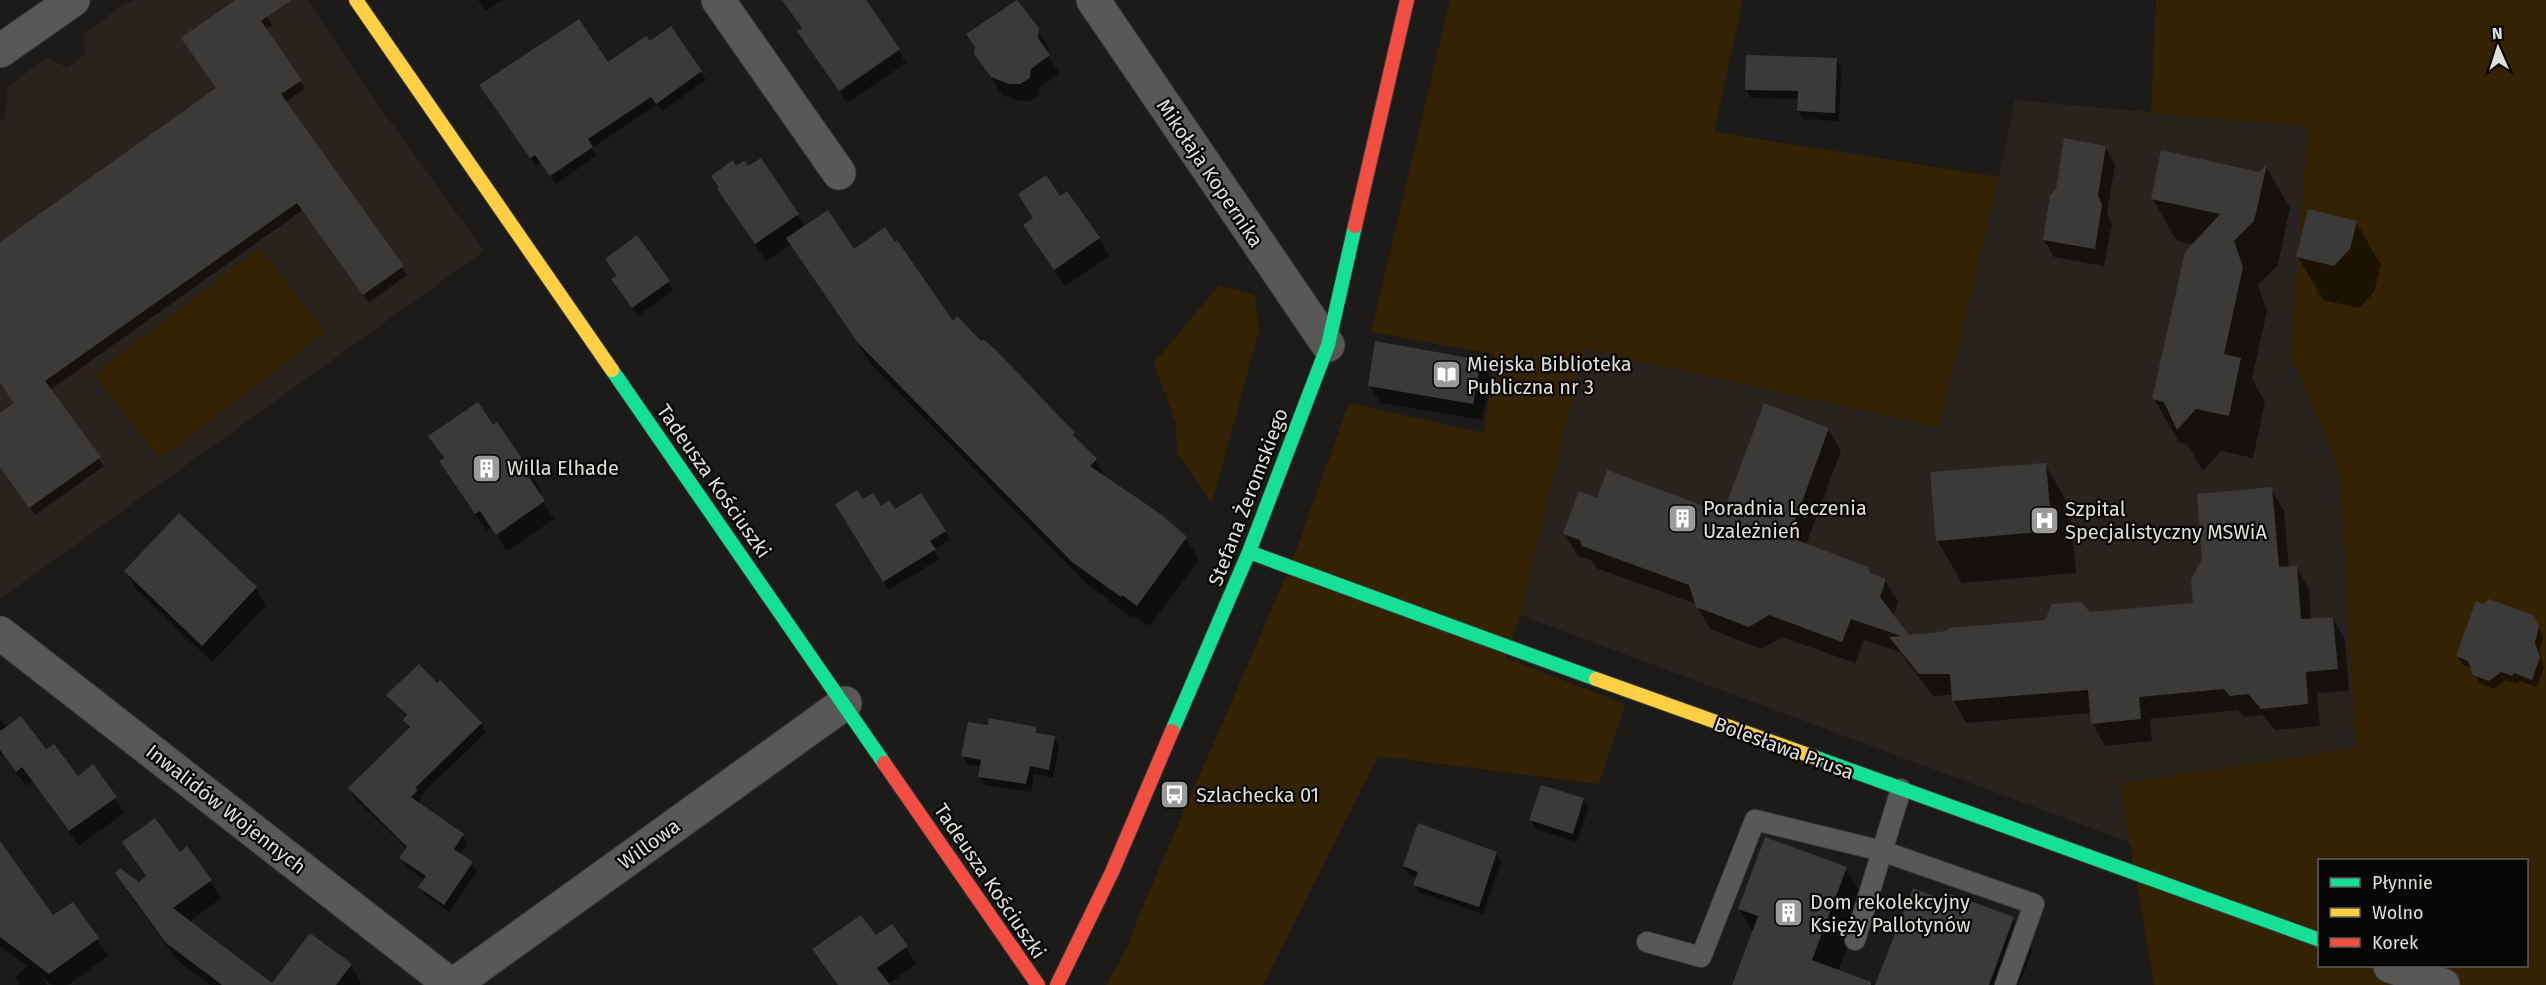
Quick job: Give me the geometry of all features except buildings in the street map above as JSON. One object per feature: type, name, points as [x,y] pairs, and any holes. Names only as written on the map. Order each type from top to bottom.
[{"type":"street","points":[[4,40],[73,0]]},
{"type":"street","name":"Tadeusza Kościuszki","points":[[356,0],[1038,985]]},
{"type":"street","points":[[717,0],[839,173]]},
{"type":"street","name":"Mikołaja Kopernika","points":[[1093,0],[1328,345]]},
{"type":"street","name":"Stefana Żeromskiego","points":[[1058,985],[1117,862],[1249,552],[1328,345],[1407,0]]},
{"type":"street","name":"Bolesława Prusa","points":[[1249,552],[2318,940]]},
{"type":"street","name":"Inwalidów Wojennych","points":[[0,633],[452,985]]},
{"type":"street","name":"Willowa","points":[[452,985],[844,703]]},
{"type":"street","points":[[2393,967],[2443,985]]},
{"type":"lane","points":[[1855,940],[1901,789]]},
{"type":"lane","points":[[1647,942],[1701,957],[1755,820],[1882,851],[2034,904],[2005,985]]},
{"type":"shaded area","points":[[134,0],[307,0],[364,85],[484,251],[0,599],[0,122],[5,119],[7,87],[48,57],[67,68],[85,54],[83,34],[123,5]]},
{"type":"shaded area","points":[[1450,0],[1743,0],[1714,132],[1999,177],[1939,427],[1584,349],[1520,615],[1506,658],[1625,704],[1599,784],[1378,756],[1263,985],[1106,985],[1128,946],[1139,915],[1290,567],[1349,403],[1484,433],[1494,354],[1371,332]]},
{"type":"shaded area","points":[[2156,0],[2546,0],[2546,985],[2154,985],[2120,784],[2356,748],[2340,470],[2291,354],[2308,126],[2151,113]]},
{"type":"shaded area","name":"Szpital Specjalistyczny MSWiA","points":[[2015,100],[2546,147],[2546,985],[2527,967],[2528,859],[2318,859],[2318,865],[2300,906],[1520,615],[1584,349],[1939,427],[1999,177]]},
{"type":"shaded area","points":[[260,248],[325,332],[160,459],[94,375]]},
{"type":"shaded area","points":[[1219,285],[1255,295],[1259,331],[1212,503],[1177,452],[1176,424],[1154,363]]},
{"type":"traffic: fast","points":[[1172,731],[1249,552],[1328,345],[1355,226]]},
{"type":"traffic: fast","points":[[612,370],[884,763]]},
{"type":"traffic: fast","points":[[1249,552],[1596,679]]},
{"type":"traffic: fast","points":[[1814,757],[2318,939]]},
{"type":"traffic: slow","points":[[356,0],[612,370]]},
{"type":"traffic: slow","points":[[1596,679],[1814,757]]},
{"type":"traffic: jam","points":[[1355,226],[1407,0]]},
{"type":"traffic: jam","points":[[1057,985],[1112,872],[1172,731]]},
{"type":"traffic: jam","points":[[884,763],[1038,985]]},
{"type":"place","name":"Miejska Biblioteka Publiczna nr 3","points":[[1446,375]]},
{"type":"place","name":"Willa Elhade","points":[[486,468]]},
{"type":"place","name":"Poradnia Leczenia Uzależnień","points":[[1682,519]]},
{"type":"place","name":"Szpital Specjalistyczny MSWiA","points":[[2044,521]]},
{"type":"place","name":"Szlachecka 01","points":[[1175,795]]},
{"type":"place","name":"Dom rekolekcyjny Księży Pallotynów","points":[[1789,913]]}]
